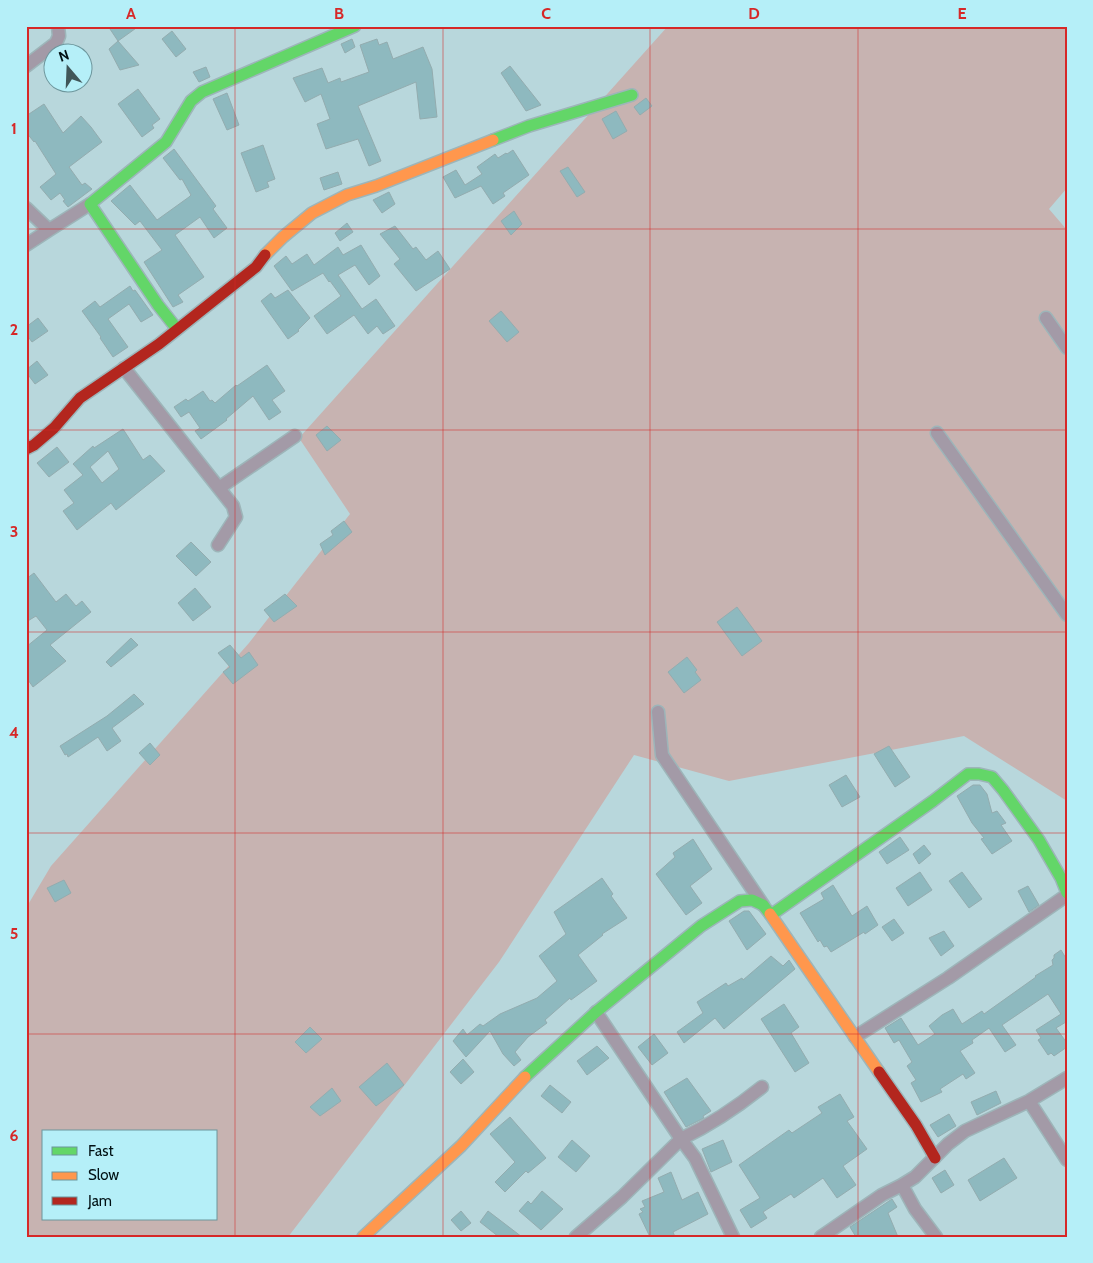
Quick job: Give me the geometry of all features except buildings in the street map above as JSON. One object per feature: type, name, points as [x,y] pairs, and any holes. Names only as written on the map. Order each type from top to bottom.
[{"type":"street","points":[[26,66],[56,43],[59,36],[58,26]]},
{"type":"street","points":[[26,245],[90,204],[166,142],[191,101],[202,92],[355,26]]},
{"type":"street","points":[[26,449],[34,445],[54,428],[80,398],[159,344],[256,267],[283,237],[312,213],[347,195],[399,178],[529,126],[632,95]]},
{"type":"street","points":[[90,204],[177,330]]},
{"type":"street","points":[[26,208],[49,230]]},
{"type":"street","points":[[1046,318],[1067,348]]},
{"type":"street","points":[[124,368],[233,506],[236,516],[218,545]]},
{"type":"street","points":[[937,433],[1067,615]]},
{"type":"street","points":[[219,488],[295,436]]},
{"type":"street","points":[[658,712],[662,755],[916,1125],[935,1158]]},
{"type":"street","points":[[767,910],[933,801],[968,774],[992,777],[1040,840],[1064,876],[1067,894],[948,978],[855,1037]]},
{"type":"street","points":[[363,1237],[461,1146],[532,1069],[596,1012],[701,926],[740,901],[752,900],[767,910]]},
{"type":"street","points":[[596,1012],[681,1139],[696,1158],[733,1237]]},
{"type":"street","points":[[821,1237],[882,1195],[915,1177],[948,1144],[965,1131],[1029,1101],[1067,1078]]},
{"type":"street","points":[[576,1237],[622,1197],[681,1139],[700,1130],[734,1109],[762,1087]]},
{"type":"street","points":[[1029,1101],[1067,1160]]},
{"type":"street","points":[[902,1184],[916,1209],[936,1237]]},
{"type":"shaded area","points":[[668,26],[1067,26],[1067,188],[1049,209],[1067,230],[1067,801],[964,736],[729,781],[634,755],[499,962],[288,1237],[26,1237],[26,908],[51,866],[249,643],[350,514],[299,438]]},
{"type":"traffic: fast","points":[[177,329],[158,305],[90,204],[166,142],[191,101],[202,92],[355,26]]},
{"type":"traffic: fast","points":[[493,140],[529,126],[632,95]]},
{"type":"traffic: fast","points":[[771,915],[933,801],[968,774],[992,777],[1003,790],[1039,840],[1061,878],[1067,893]]},
{"type":"traffic: fast","points":[[525,1077],[596,1012],[701,926],[740,901],[752,900],[763,905],[770,914]]},
{"type":"traffic: slow","points":[[265,255],[312,213],[347,195],[376,186],[493,140]]},
{"type":"traffic: slow","points":[[770,914],[879,1072]]},
{"type":"traffic: slow","points":[[363,1237],[461,1146],[525,1077]]},
{"type":"traffic: jam","points":[[26,449],[34,445],[54,428],[80,398],[159,344],[256,267],[265,255]]},
{"type":"traffic: jam","points":[[879,1072],[916,1125],[935,1158]]}]
